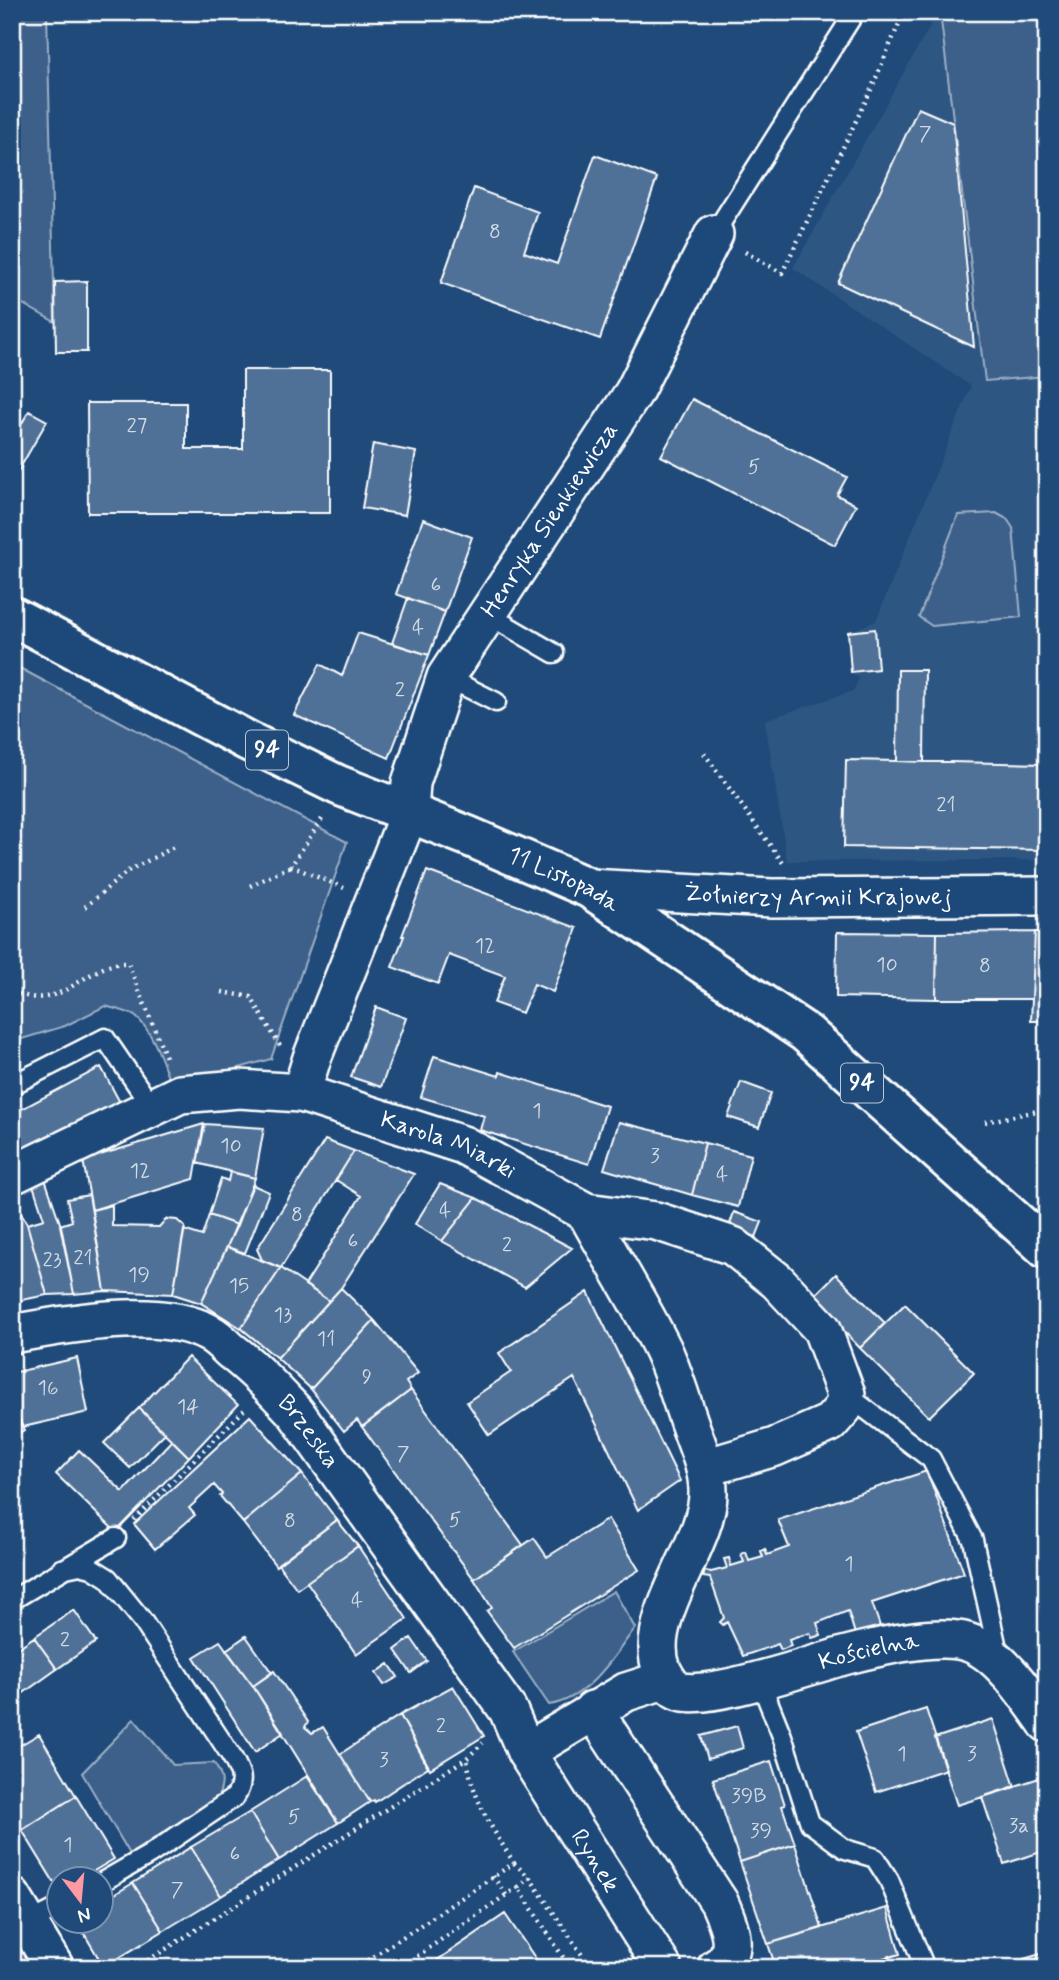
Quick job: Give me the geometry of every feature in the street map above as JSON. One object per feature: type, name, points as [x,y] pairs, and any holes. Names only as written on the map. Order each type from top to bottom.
[{"type":"main road","name":"11 Listopada","points":[[12,616],[248,741],[338,785],[589,888],[806,1033],[1047,1249]]},
{"type":"street","name":"Henryka Sienkiewicza","points":[[409,813],[411,783],[446,677],[634,392],[714,234]]},
{"type":"street","points":[[301,1093],[312,1058],[409,813]]},
{"type":"street","name":"Żołnierzy Armii Krajowej","points":[[589,888],[772,898],[1047,896]]},
{"type":"street","name":"Karola Miarki","points":[[12,1175],[166,1100],[239,1089],[301,1093],[463,1146],[586,1212]]},
{"type":"street","points":[[586,1212],[656,1221],[733,1246],[776,1281],[822,1329],[845,1394],[844,1407],[830,1423],[775,1447],[705,1468]]},
{"type":"street","points":[[526,1752],[626,1692],[667,1679],[656,1652],[657,1638],[680,1574],[705,1518],[708,1491],[705,1468],[663,1352],[586,1212]]},
{"type":"street","name":"Brzeska","points":[[12,1334],[77,1322],[140,1319],[175,1322],[209,1333],[257,1371],[296,1413],[508,1710],[526,1752]]},
{"type":"street","name":"Kościelna","points":[[667,1679],[676,1691],[687,1694],[760,1681],[849,1655],[935,1638],[967,1642],[997,1659],[1047,1723]]},
{"type":"street","points":[[593,1710],[719,1902],[728,1922],[732,1942],[731,1954],[716,1968]]},
{"type":"street","name":"Rynek","points":[[526,1752],[663,1968]]},
{"type":"lane","name":"Henryka Sienkiewicza","points":[[714,234],[855,12]]},
{"type":"lane","points":[[487,614],[554,653]]},
{"type":"lane","points":[[446,677],[496,702]]},
{"type":"lane","points":[[12,1084],[105,1038],[166,1100]]},
{"type":"lane","points":[[845,1394],[932,1459],[973,1540],[1001,1664]]},
{"type":"lane","points":[[12,1600],[116,1538]]},
{"type":"lane","points":[[61,1569],[79,1565],[92,1568],[108,1577],[142,1620],[232,1757],[241,1778],[242,1786],[235,1797],[116,1874]]},
{"type":"lane","points":[[760,1681],[782,1737],[810,1823],[845,1849],[875,1858],[889,1880],[925,1968]]},
{"type":"path","points":[[714,234],[782,273],[864,104],[904,12]]},
{"type":"path","points":[[704,753],[786,867]]},
{"type":"path","points":[[250,886],[291,866],[323,818]]},
{"type":"path","points":[[85,907],[128,872],[174,848]]},
{"type":"path","points":[[291,866],[348,890]]},
{"type":"path","points":[[12,991],[23,996],[43,998],[58,995],[115,962],[128,962],[166,1100]]},
{"type":"path","points":[[985,1122],[1047,1109]]},
{"type":"path","points":[[116,1538],[249,1406]]},
{"type":"path","points":[[136,1968],[467,1758],[484,1742]]},
{"type":"path","points":[[467,1758],[470,1781],[489,1823],[514,1863],[530,1878],[591,1968]]},
{"type":"path","points":[[356,1968],[514,1863]]},
{"type":"path","points":[[493,1876],[506,1895]]},
{"type":"path","points":[[400,1968],[530,1878]]},
{"type":"path","points":[[518,1887],[570,1968]]},
{"type":"shaded area","points":[[12,12],[47,12],[55,322],[12,298]]},
{"type":"shaded area","points":[[938,12],[1047,12],[1047,860],[787,861],[765,720],[853,691],[859,679],[851,672],[848,632],[876,621],[971,386],[793,268]]},
{"type":"shaded area","points":[[940,12],[1047,12],[1047,376],[985,381]]},
{"type":"shaded area","points":[[996,513],[1007,519],[1013,528],[1021,617],[932,626],[919,617],[958,515]]},
{"type":"shaded area","points":[[12,664],[347,842],[271,1059],[171,1087],[158,1050],[142,1023],[129,1013],[105,1006],[65,1026],[12,1042]]},
{"type":"shaded area","points":[[614,1591],[635,1628],[609,1664],[588,1686],[576,1695],[549,1705],[513,1652]]},
{"type":"shaded area","points":[[134,1719],[173,1765],[214,1763],[222,1783],[218,1797],[130,1854],[82,1773]]},
{"type":"building","points":[[918,108],[953,123],[974,347],[838,283]]},
{"type":"building","points":[[595,155],[657,178],[600,339],[441,283],[474,188],[538,212],[524,252],[557,264]]},
{"type":"building","points":[[87,281],[87,352],[56,352],[55,282]]},
{"type":"building","points":[[243,370],[330,370],[330,513],[88,513],[87,403],[186,403],[186,449],[243,449]]},
{"type":"building","points":[[692,399],[847,477],[837,495],[856,505],[835,545],[661,456]]},
{"type":"building","points":[[29,411],[47,421],[12,482],[12,440]]},
{"type":"building","points":[[373,444],[416,452],[405,515],[362,508]]},
{"type":"building","points":[[423,519],[472,537],[445,612],[396,594]]},
{"type":"building","points":[[408,598],[445,612],[429,655],[392,643]]},
{"type":"building","points":[[875,629],[878,669],[851,672],[848,632]]},
{"type":"building","points":[[358,633],[429,655],[389,758],[294,715],[320,664],[342,676]]},
{"type":"building","points":[[898,670],[925,670],[924,762],[897,761]]},
{"type":"building","points":[[846,760],[1047,764],[1047,850],[844,847]]},
{"type":"building","points":[[427,871],[577,928],[553,992],[534,984],[522,1013],[494,1003],[505,976],[449,955],[438,984],[392,967]]},
{"type":"building","points":[[837,932],[937,933],[936,999],[836,997]]},
{"type":"building","points":[[1035,932],[1047,932],[1047,1021],[1031,1021]]},
{"type":"building","points":[[1035,932],[1032,999],[936,999],[937,933]]},
{"type":"building","points":[[376,1007],[406,1018],[381,1087],[351,1077]]},
{"type":"building","points":[[434,1056],[499,1076],[500,1072],[607,1106],[589,1164],[480,1130],[484,1116],[421,1097]]},
{"type":"building","points":[[101,1067],[123,1108],[12,1166],[12,1114]]},
{"type":"building","points":[[741,1082],[771,1093],[759,1127],[728,1117]]},
{"type":"building","points":[[619,1122],[705,1143],[692,1195],[604,1169]]},
{"type":"building","points":[[204,1124],[194,1179],[92,1210],[83,1160]]},
{"type":"building","points":[[205,1124],[264,1128],[255,1178],[197,1163]]},
{"type":"building","points":[[325,1140],[354,1151],[281,1268],[262,1260],[257,1249]]},
{"type":"building","points":[[705,1143],[751,1155],[738,1207],[692,1195]]},
{"type":"building","points":[[354,1151],[414,1174],[341,1288],[329,1301],[305,1285],[361,1196],[336,1180]]},
{"type":"building","points":[[230,1172],[255,1178],[237,1225],[209,1215],[221,1178],[228,1181]]},
{"type":"building","points":[[45,1179],[61,1226],[74,1294],[47,1295],[27,1224],[44,1219],[33,1185]]},
{"type":"building","points":[[440,1184],[476,1198],[442,1241],[415,1224]]},
{"type":"building","points":[[253,1185],[269,1192],[245,1253],[227,1247]]},
{"type":"building","points":[[89,1195],[105,1291],[74,1294],[60,1225],[72,1221],[67,1199]]},
{"type":"building","points":[[12,1197],[27,1224],[47,1295],[12,1302]]},
{"type":"building","points":[[476,1198],[572,1248],[525,1287],[442,1241]]},
{"type":"building","points":[[112,1205],[112,1226],[159,1227],[166,1219],[177,1220],[185,1227],[173,1294],[105,1291],[92,1210]]},
{"type":"building","points":[[734,1212],[762,1222],[756,1237],[729,1227]]},
{"type":"building","points":[[209,1215],[237,1225],[201,1303],[173,1294],[184,1230],[202,1236]]},
{"type":"building","points":[[227,1247],[281,1268],[241,1328],[201,1303]]},
{"type":"building","points":[[281,1268],[329,1301],[277,1358],[241,1328]]},
{"type":"building","points":[[836,1274],[885,1323],[860,1348],[812,1298]]},
{"type":"building","points":[[341,1288],[374,1320],[311,1389],[277,1358]]},
{"type":"building","points":[[588,1292],[680,1481],[638,1510],[574,1378],[489,1435],[467,1402],[511,1372],[499,1353]]},
{"type":"building","points":[[905,1304],[974,1373],[929,1417],[860,1348]]},
{"type":"building","points":[[374,1320],[418,1373],[406,1382],[411,1390],[362,1427],[357,1420],[344,1431],[311,1389]]},
{"type":"building","points":[[188,1357],[238,1405],[189,1457],[139,1408]]},
{"type":"building","points":[[77,1358],[88,1412],[23,1427],[12,1404],[12,1373]]},
{"type":"building","points":[[411,1390],[523,1545],[474,1579],[362,1427]]},
{"type":"building","points":[[12,1404],[24,1430],[12,1437]]},
{"type":"building","points":[[139,1408],[165,1433],[130,1468],[104,1443]]},
{"type":"building","points":[[250,1416],[302,1474],[243,1523],[214,1485],[189,1508],[195,1515],[155,1549],[134,1524]]},
{"type":"building","points":[[172,1440],[189,1457],[116,1532],[56,1474],[79,1450],[123,1492]]},
{"type":"building","points":[[927,1471],[964,1573],[872,1603],[880,1626],[855,1634],[848,1611],[817,1623],[821,1635],[812,1638],[810,1633],[789,1640],[791,1646],[781,1650],[778,1644],[743,1656],[727,1622],[723,1625],[720,1622],[724,1618],[710,1578],[703,1577],[705,1571],[727,1568],[724,1559],[729,1558],[731,1566],[744,1562],[741,1554],[746,1552],[749,1561],[763,1557],[761,1551],[765,1549],[767,1555],[789,1547],[778,1520]]},
{"type":"building","points":[[302,1474],[337,1520],[276,1566],[243,1523]]},
{"type":"building","points":[[1047,1501],[1047,1531],[1039,1504]]},
{"type":"building","points":[[608,1519],[639,1570],[514,1648],[487,1611],[492,1608],[474,1579],[534,1538],[547,1557]]},
{"type":"building","points":[[337,1520],[358,1546],[297,1589],[278,1564]]},
{"type":"building","points":[[358,1546],[407,1619],[356,1654],[307,1582]]},
{"type":"building","points":[[74,1610],[96,1642],[57,1669],[34,1637]]},
{"type":"building","points":[[246,1636],[272,1673],[253,1686],[226,1650]]},
{"type":"building","points":[[34,1637],[57,1669],[15,1699],[12,1694],[12,1652]]},
{"type":"building","points":[[411,1638],[427,1661],[411,1673],[395,1650]]},
{"type":"building","points":[[220,1641],[283,1733],[255,1752],[194,1657]]},
{"type":"building","points":[[389,1664],[398,1677],[384,1685],[376,1673]]},
{"type":"building","points":[[274,1671],[308,1722],[305,1727],[312,1733],[323,1727],[370,1802],[338,1823],[253,1686]]},
{"type":"building","points":[[453,1686],[484,1736],[430,1769],[400,1715]]},
{"type":"building","points":[[926,1709],[946,1769],[876,1792],[856,1732]]},
{"type":"building","points":[[400,1715],[428,1767],[375,1802],[370,1802],[340,1754]]},
{"type":"building","points":[[993,1719],[1015,1787],[957,1805],[935,1738]]},
{"type":"building","points":[[737,1726],[743,1748],[708,1759],[701,1736]]},
{"type":"building","points":[[39,1734],[76,1796],[22,1830],[12,1814],[12,1750]]},
{"type":"building","points":[[771,1761],[795,1844],[740,1862],[713,1779]]},
{"type":"building","points":[[307,1776],[338,1823],[279,1860],[250,1812]]},
{"type":"building","points":[[1039,1778],[1047,1802],[1047,1850],[1004,1864],[982,1797]]},
{"type":"building","points":[[76,1796],[114,1859],[106,1864],[46,1864],[46,1869],[22,1830]]},
{"type":"building","points":[[250,1812],[279,1860],[221,1896],[191,1847]]},
{"type":"building","points":[[795,1844],[822,1928],[768,1944],[740,1862]]},
{"type":"building","points":[[191,1847],[221,1896],[163,1931],[133,1883]]},
{"type":"building","points":[[133,1883],[163,1931],[104,1967],[84,1934],[116,1934],[116,1893]]},
{"type":"building","points":[[887,1908],[900,1954],[851,1968],[776,1968],[768,1944]]},
{"type":"building","points":[[505,1914],[542,1968],[423,1967],[432,1961],[433,1963]]},
{"type":"building","points":[[1047,1952],[1047,1968],[1027,1968],[1024,1959]]},
{"type":"building","points":[[890,1956],[893,1968],[851,1968]]}]
